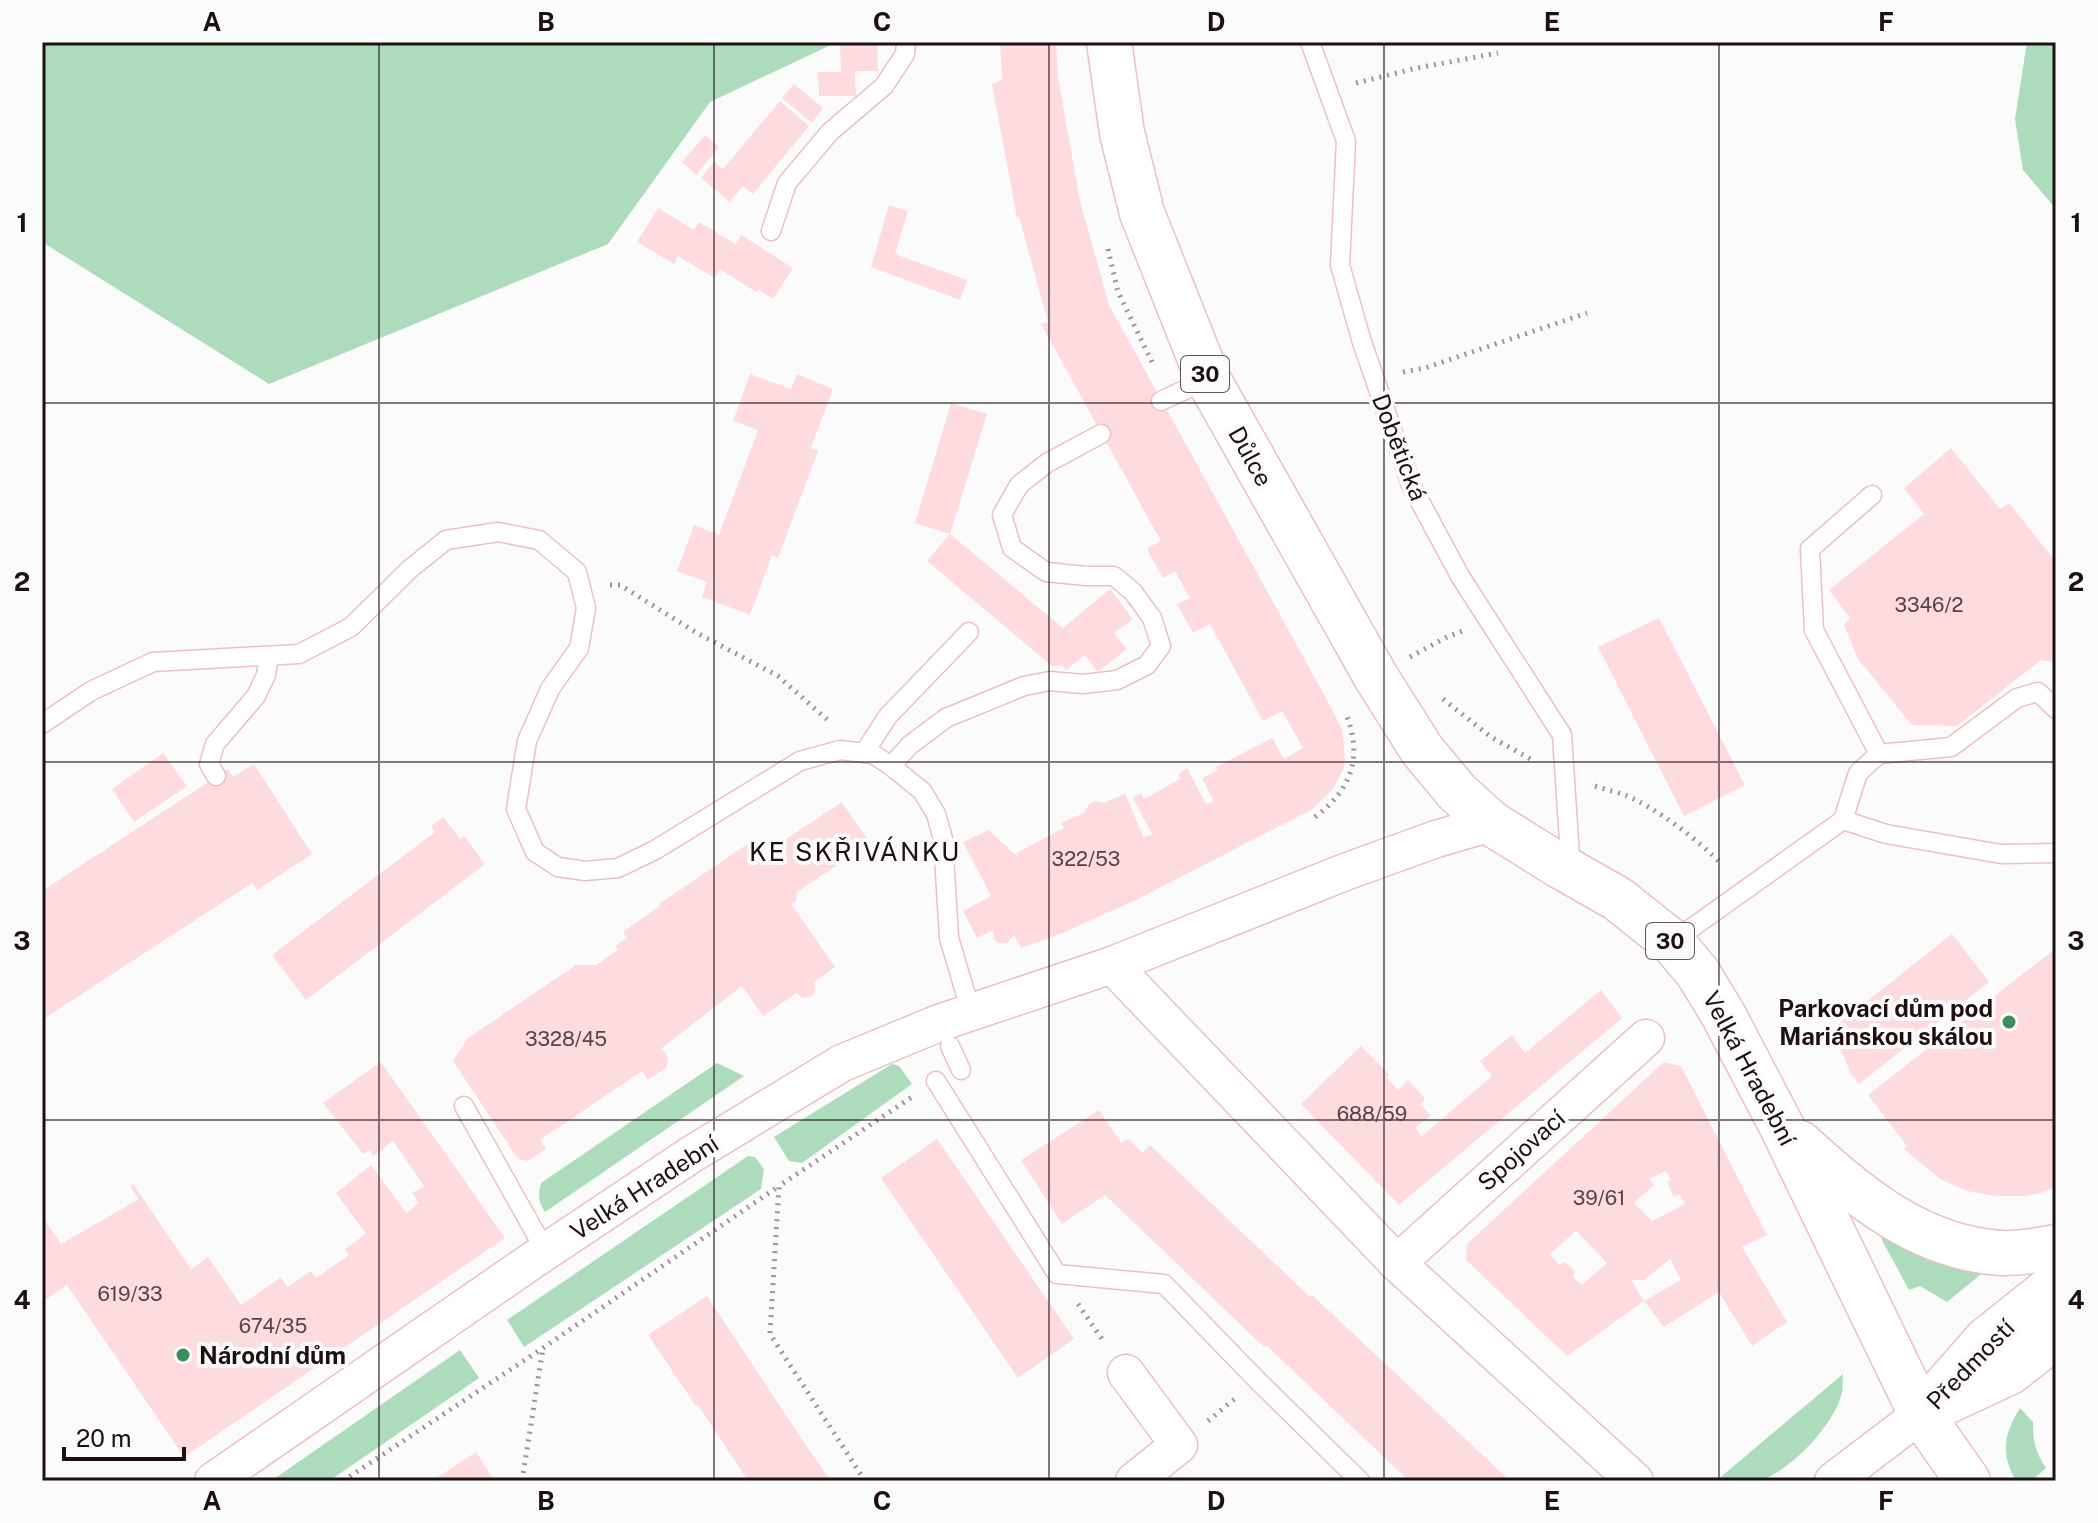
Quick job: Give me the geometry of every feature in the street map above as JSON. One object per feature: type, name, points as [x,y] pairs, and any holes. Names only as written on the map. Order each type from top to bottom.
[{"type":"main road","name":"Důlce","points":[[1109,42],[1122,133],[1142,213],[1208,379],[1365,659],[1414,738],[1457,792],[1491,823]]},
{"type":"main road","name":"Velká Hradební","points":[[1491,823],[1618,899],[1672,942],[1698,973],[1781,1125],[1921,1414]]},
{"type":"main road","name":"30","points":[[1781,1125],[1839,1179],[1884,1212],[1920,1232],[1954,1245],[2002,1253],[2056,1247]]},
{"type":"main road","name":"Předmostí","points":[[1921,1414],[1986,1340],[2056,1284]]},
{"type":"main road","name":"Předmostí","points":[[1921,1414],[2010,1372],[2056,1336]]},
{"type":"main road","name":"Předmostí","points":[[1921,1414],[1968,1481]]},
{"type":"street","name":"Velká Hradební","points":[[213,1481],[692,1154],[842,1063],[939,1023],[1112,965],[1345,872],[1491,823]]},
{"type":"street","points":[[1112,965],[1397,1263],[1635,1481]]},
{"type":"street","name":"Spojovací","points":[[1397,1263],[1646,1038]]},
{"type":"street","points":[[1126,1373],[1179,1445],[1134,1481]]},
{"type":"street","name":"Předmostí","points":[[1833,1481],[1921,1414]]},
{"type":"lane","points":[[771,231],[787,183],[830,132],[884,86],[905,54],[906,42]]},
{"type":"lane","name":"Dobětická","points":[[1310,42],[1346,141],[1340,265],[1374,378],[1411,485],[1460,576],[1562,735],[1571,872]]},
{"type":"lane","points":[[1161,401],[1208,379]]},
{"type":"lane","points":[[891,766],[910,745],[946,718],[1024,686],[1050,681],[1083,684],[1117,680],[1147,665],[1161,646],[1152,618],[1133,592],[1114,576],[1046,572],[1012,548],[1002,515],[1019,485],[1047,463],[1101,434]]},
{"type":"lane","points":[[1872,495],[1810,549],[1814,630],[1879,754]]},
{"type":"lane","points":[[42,724],[91,691],[153,662],[299,654],[351,627],[410,569],[446,540],[498,532],[539,540],[577,572],[586,608],[579,648],[550,689],[527,741],[516,809],[535,852],[558,867],[585,871],[618,868],[655,850],[800,761],[840,750],[873,754],[922,791],[936,814],[943,839],[949,938],[971,1012]]},
{"type":"lane","points":[[864,753],[888,716],[969,632]]},
{"type":"lane","points":[[216,776],[209,764],[215,744],[256,696],[266,675],[269,656]]},
{"type":"lane","points":[[1672,942],[1843,820],[1858,773],[1879,754],[1951,747],[2017,698],[2038,692],[2056,709]]},
{"type":"lane","points":[[1843,820],[1886,834],[2001,854],[2056,853]]},
{"type":"lane","points":[[950,1046],[961,1070]]},
{"type":"lane","points":[[936,1081],[1057,1274],[1164,1284],[1360,1481]]},
{"type":"lane","points":[[464,1106],[546,1252]]},
{"type":"path","points":[[1327,90],[1417,68],[1498,53]]},
{"type":"path","points":[[1374,378],[1425,368],[1587,313]]},
{"type":"path","points":[[581,586],[620,585],[697,633],[778,676],[832,724],[840,750]]},
{"type":"path","points":[[1405,660],[1447,637],[1490,621]]},
{"type":"path","points":[[1432,690],[1491,737],[1564,777],[1627,796],[1671,822],[1722,865]]},
{"type":"path","points":[[1315,817],[1333,802],[1352,772],[1353,733],[1344,709]]},
{"type":"path","points":[[343,1481],[936,1081]]},
{"type":"path","points":[[779,1186],[770,1334],[865,1481]]},
{"type":"path","points":[[1057,1274],[1126,1373]]},
{"type":"path","points":[[522,1481],[543,1348]]},
{"type":"path","points":[[1179,1445],[1257,1380]]},
{"type":"green space","points":[[42,42],[833,44],[710,102],[608,244],[269,384],[42,242]]},
{"type":"green space","points":[[2027,42],[2056,42],[2056,209],[2023,170],[2015,119]]},
{"type":"green space","points":[[717,1063],[744,1076],[545,1212],[539,1198],[541,1183]]},
{"type":"green space","points":[[892,1064],[899,1066],[912,1084],[802,1163],[789,1161],[774,1137]]},
{"type":"green space","points":[[748,1156],[755,1157],[764,1169],[761,1189],[524,1347],[507,1320]]},
{"type":"green space","points":[[1881,1235],[1986,1270],[1947,1302],[1920,1286],[1909,1290]]},
{"type":"green space","points":[[460,1350],[479,1378],[329,1481],[271,1481]]},
{"type":"green space","points":[[1843,1374],[1842,1392],[1831,1418],[1798,1457],[1760,1480],[1716,1481]]},
{"type":"green space","points":[[2020,1408],[2033,1422],[2035,1446],[2046,1468],[2031,1481],[2016,1481],[2006,1452],[2007,1435]]},
{"type":"building","points":[[840,42],[877,42],[878,71],[855,71],[856,96],[819,96],[818,72],[841,72]]},
{"type":"building","points":[[1000,42],[1056,42],[1058,78],[1080,201],[1109,305],[1326,698],[1342,729],[1345,757],[1344,768],[1333,789],[1311,810],[1136,900],[1021,948],[1014,935],[1007,943],[998,943],[993,930],[977,938],[963,911],[991,896],[963,842],[989,830],[1020,859],[1016,853],[1064,828],[1061,823],[1084,813],[1089,804],[1096,801],[1104,803],[1125,794],[1144,838],[1152,834],[1133,798],[1141,793],[1144,799],[1180,779],[1178,774],[1187,768],[1206,804],[1214,801],[1202,778],[1218,770],[1216,767],[1272,738],[1284,759],[1303,748],[1282,711],[1263,721],[1210,624],[1193,633],[1177,604],[1190,598],[1175,571],[1163,578],[1148,551],[1149,547],[1161,541],[1041,324],[1048,322],[1017,218],[992,84],[1002,80]]},
{"type":"building","points":[[794,84],[823,108],[812,123],[782,98]]},
{"type":"building","points":[[780,101],[809,126],[753,194],[743,186],[730,202],[701,178],[714,162],[723,169]]},
{"type":"building","points":[[705,135],[719,147],[696,175],[682,162]]},
{"type":"building","points":[[889,205],[908,211],[895,254],[967,280],[960,300],[871,267]]},
{"type":"building","points":[[658,208],[694,230],[699,222],[736,244],[741,235],[793,268],[773,299],[720,269],[715,278],[678,256],[674,264],[637,242]]},
{"type":"building","points":[[750,374],[791,389],[797,374],[833,389],[811,448],[818,451],[778,558],[772,555],[750,615],[702,597],[707,582],[677,571],[694,525],[719,535],[758,430],[733,421]]},
{"type":"building","points":[[951,403],[987,414],[950,534],[915,523]]},
{"type":"building","points":[[1951,448],[2000,509],[2009,503],[2056,562],[2056,666],[2041,660],[1957,726],[1912,725],[1858,659],[1844,625],[1850,618],[1829,590],[1924,514],[1904,488]]},
{"type":"building","points":[[950,534],[1063,628],[1110,589],[1133,619],[1114,633],[1127,649],[1098,672],[1085,655],[1066,670],[1062,665],[1052,666],[927,561]]},
{"type":"building","points":[[1659,618],[1745,785],[1684,816],[1598,647]]},
{"type":"building","points":[[163,753],[187,786],[134,822],[112,789]]},
{"type":"building","points":[[254,764],[312,854],[257,890],[252,883],[42,1020],[42,891],[228,769],[233,777]]},
{"type":"building","points":[[842,802],[870,843],[797,892],[796,901],[791,904],[835,967],[814,982],[812,996],[803,998],[797,993],[763,1016],[742,986],[662,1048],[668,1058],[666,1068],[648,1080],[642,1071],[540,1140],[546,1149],[528,1161],[518,1159],[453,1061],[468,1038],[576,965],[596,965],[618,950],[615,946],[627,938],[623,932],[749,843],[759,857]]},
{"type":"building","points":[[443,817],[460,839],[464,836],[485,864],[306,1000],[272,955],[435,832],[431,826]]},
{"type":"building","points":[[1952,934],[1989,982],[1859,1084],[1851,1074],[1832,1029]]},
{"type":"building","name":"Parkovací dům pod Mariánskou skálou","points":[[2056,948],[2056,1187],[2026,1196],[1996,1196],[1967,1191],[1940,1179],[1904,1149],[1907,1146],[1868,1095]]},
{"type":"building","points":[[1601,990],[1622,1018],[1399,1205],[1301,1104],[1361,1046],[1389,1074],[1386,1077],[1398,1090],[1408,1080],[1425,1098],[1420,1105],[1431,1115],[1415,1128],[1422,1136],[1492,1076],[1480,1061],[1512,1035],[1525,1053]]},
{"type":"building","points":[[381,1062],[505,1238],[184,1457],[67,1285],[42,1302],[42,1216],[61,1244],[139,1199],[130,1186],[133,1184],[191,1269],[208,1257],[241,1305],[281,1277],[287,1287],[311,1271],[316,1278],[349,1255],[345,1249],[366,1234],[336,1193],[371,1165],[406,1213],[419,1203],[412,1193],[424,1186],[393,1141],[373,1156],[370,1150],[363,1154],[323,1103]]},
{"type":"building","points":[[1664,1062],[1681,1066],[1767,1235],[1742,1247],[1787,1322],[1752,1346],[1719,1292],[1664,1327],[1644,1301],[1567,1356],[1466,1260],[1467,1244]],"holes":[[[1666,1171],[1674,1197],[1680,1194],[1685,1204],[1652,1221],[1634,1203],[1654,1185],[1649,1179]],[[1576,1231],[1607,1263],[1582,1285],[1573,1277],[1575,1271],[1565,1262],[1560,1265],[1550,1254]],[[1670,1259],[1681,1280],[1644,1301],[1631,1280],[1644,1280]]]},
{"type":"building","points":[[1099,1110],[1121,1143],[1129,1139],[1142,1153],[1150,1145],[1510,1481],[1409,1481],[1105,1195],[1062,1224],[1021,1160]]},
{"type":"building","points":[[937,1139],[1074,1339],[1018,1378],[881,1178]]},
{"type":"building","points":[[707,1296],[831,1481],[748,1481],[648,1335]]},
{"type":"building","points":[[476,1452],[495,1481],[432,1481]]},
{"type":"place","name":"Parkovací dům pod Mariánskou skálou","points":[[2009,1022]]},
{"type":"place","name":"Národní dům","points":[[183,1355]]},
{"type":"district","name":"KE SKŘIVÁNKU","points":[[855,851]]}]
